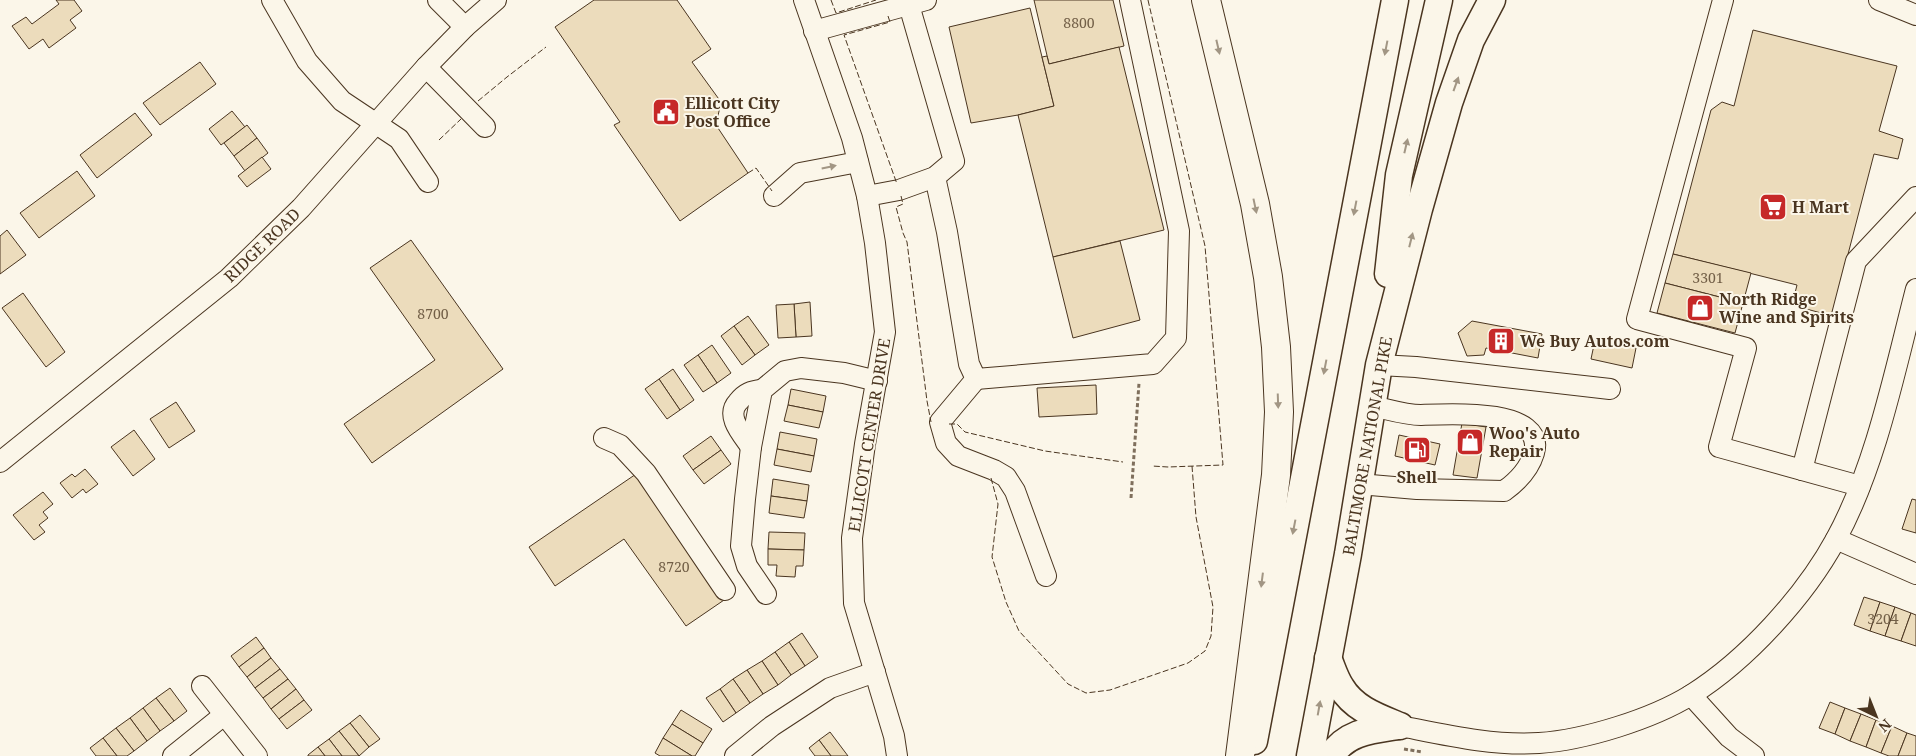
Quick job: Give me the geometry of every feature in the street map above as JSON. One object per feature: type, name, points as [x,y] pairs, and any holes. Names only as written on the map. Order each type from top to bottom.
[{"type":"highway","points":[[1206,0],[1255,204],[1268,277],[1276,347],[1279,412],[1276,475],[1240,756]]},
{"type":"main road","points":[[1251,756],[1395,0]]},
{"type":"main road","points":[[1379,365],[1399,175],[1439,0]]},
{"type":"main road","name":"BALTIMORE NATIONAL PIKE","points":[[1310,756],[1379,365],[1419,209],[1449,103],[1472,40],[1492,0]]},
{"type":"main road","points":[[1328,658],[1341,688],[1351,700],[1367,713],[1400,726]]},
{"type":"main road","points":[[1331,756],[1346,739],[1362,732],[1400,726]]},
{"type":"street","points":[[272,0],[308,61],[342,101],[376,122],[398,139],[428,182]]},
{"type":"street","points":[[438,0],[465,27]]},
{"type":"street","name":"RIDGE ROAD","points":[[0,462],[230,278],[301,208],[426,67],[465,27],[496,0]]},
{"type":"street","name":"ELLICOTT CENTER DRIVE","points":[[804,0],[852,138],[868,196],[875,243],[885,332],[865,444],[852,538],[854,603],[894,736],[897,756]]},
{"type":"street","points":[[1046,576],[1015,491],[1006,477],[994,470],[958,456],[946,443],[940,422],[976,379],[1153,364],[1176,338],[1179,231],[1130,0]]},
{"type":"street","points":[[1723,0],[1637,319],[1746,348],[1718,448],[1860,486]]},
{"type":"street","points":[[1879,0],[1916,14]]},
{"type":"street","points":[[814,31],[917,2],[954,161],[935,177],[899,190],[868,196]]},
{"type":"street","points":[[426,67],[485,126]]},
{"type":"street","points":[[774,196],[800,174],[858,162]]},
{"type":"street","points":[[935,177],[947,232],[969,364],[976,379]]},
{"type":"street","points":[[1802,470],[1856,261],[1916,197]]},
{"type":"street","points":[[1400,726],[1501,743],[1540,743],[1591,734],[1643,719],[1691,695],[1730,666],[1770,628],[1806,586],[1836,539],[1860,486],[1882,422],[1913,317],[1916,289]]},
{"type":"street","points":[[1379,365],[1416,367],[1610,389]]},
{"type":"street","points":[[766,594],[747,566],[741,546],[751,447],[762,390],[785,370],[801,368],[844,373],[877,381]]},
{"type":"street","points":[[1359,484],[1417,489],[1504,491],[1521,477],[1530,463],[1535,449],[1532,434],[1516,422],[1481,415],[1436,413],[1420,415],[1372,406]]},
{"type":"street","points":[[604,438],[620,446],[646,473],[726,590]]},
{"type":"street","points":[[1836,539],[1916,574]]},
{"type":"street","points":[[735,756],[772,726],[830,688],[875,672]]},
{"type":"street","points":[[202,686],[257,756]]},
{"type":"street","points":[[1691,695],[1729,737],[1754,756]]},
{"type":"street","points":[[173,756],[224,715]]},
{"type":"path","points":[[1132,498],[1140,365]]},
{"type":"building","points":[[56,0],[74,0],[82,11],[70,20],[76,28],[49,48],[43,39],[29,49],[12,26],[26,17],[32,24],[59,4]]},
{"type":"building","name":"Ellicott City Post Office","points":[[594,0],[677,0],[711,49],[692,62],[721,102],[716,125],[748,173],[680,221],[614,125],[620,122],[555,27]]},
{"type":"building","points":[[1034,0],[1113,0],[1124,46],[1049,64]]},
{"type":"building","points":[[1030,8],[1054,106],[1018,115],[971,123],[949,27]]},
{"type":"building","name":"H Mart","points":[[1753,30],[1897,66],[1879,131],[1903,139],[1898,159],[1874,154],[1832,316],[1792,305],[1797,285],[1673,254],[1711,110],[1722,102],[1734,106]]},
{"type":"building","points":[[1119,47],[1164,230],[1053,257],[1018,115],[1054,106],[1042,57],[1047,56],[1049,64]]},
{"type":"building","points":[[200,62],[216,84],[160,125],[143,103]]},
{"type":"building","points":[[232,111],[245,127],[221,145],[209,129]]},
{"type":"building","points":[[135,113],[152,135],[97,178],[80,155]]},
{"type":"building","points":[[247,125],[257,138],[234,156],[224,143]]},
{"type":"building","points":[[257,138],[268,153],[245,171],[234,156]]},
{"type":"building","points":[[262,157],[271,169],[247,187],[238,176]]},
{"type":"building","points":[[77,171],[95,196],[39,238],[20,213]]},
{"type":"building","points":[[7,230],[26,255],[0,274],[0,236]]},
{"type":"building","points":[[411,240],[503,369],[372,463],[344,424],[435,360],[370,268]]},
{"type":"building","points":[[1120,241],[1140,320],[1073,338],[1053,257]]},
{"type":"building","points":[[1673,254],[1751,273],[1743,303],[1665,283]]},
{"type":"building","name":"North Ridge Wine and Spirits","points":[[1665,283],[1743,303],[1735,333],[1657,313]]},
{"type":"building","points":[[23,293],[65,352],[46,367],[2,308]]},
{"type":"building","points":[[810,302],[812,336],[796,337],[794,304]]},
{"type":"building","points":[[794,304],[796,337],[778,338],[776,305]]},
{"type":"building","points":[[748,316],[769,345],[755,355],[734,326]]},
{"type":"building","name":"We Buy Autos.com","points":[[1472,321],[1542,334],[1538,358],[1486,348],[1484,355],[1467,356],[1458,333]]},
{"type":"building","points":[[734,326],[755,355],[742,365],[721,336]]},
{"type":"building","points":[[1595,340],[1636,348],[1632,368],[1591,359]]},
{"type":"building","points":[[712,345],[731,373],[717,383],[698,355]]},
{"type":"building","points":[[698,355],[717,383],[703,392],[684,365]]},
{"type":"building","points":[[673,369],[694,400],[680,410],[659,379]]},
{"type":"building","points":[[659,379],[680,410],[667,419],[645,389]]},
{"type":"building","points":[[1096,385],[1097,414],[1039,417],[1037,388]]},
{"type":"building","points":[[791,389],[826,396],[823,412],[788,405]]},
{"type":"building","points":[[176,402],[195,431],[169,448],[150,419]]},
{"type":"building","points":[[788,405],[823,412],[819,428],[784,421]]},
{"type":"building","points":[[1462,423],[1486,427],[1477,478],[1453,475]]},
{"type":"building","points":[[134,430],[155,459],[133,476],[111,447]]},
{"type":"building","points":[[780,432],[817,439],[814,456],[777,449]]},
{"type":"building","name":"Shell","points":[[1399,435],[1440,444],[1435,465],[1395,456]]},
{"type":"building","points":[[711,436],[721,450],[693,470],[683,456]]},
{"type":"building","points":[[777,449],[814,456],[811,472],[774,465]]},
{"type":"building","points":[[721,450],[731,464],[704,484],[693,470]]},
{"type":"building","points":[[85,469],[98,484],[86,493],[83,489],[72,498],[60,483],[72,474],[75,477]]},
{"type":"building","points":[[639,472],[727,598],[686,626],[624,539],[555,586],[529,547]]},
{"type":"building","points":[[773,479],[809,485],[807,501],[771,496]]},
{"type":"building","points":[[43,492],[53,504],[43,512],[48,518],[39,525],[45,532],[34,540],[13,515]]},
{"type":"building","points":[[771,496],[807,501],[804,518],[769,513]]},
{"type":"building","points":[[1912,499],[1916,500],[1916,533],[1902,529]]},
{"type":"building","points":[[769,532],[805,533],[804,550],[768,549]]},
{"type":"building","points":[[768,549],[804,550],[803,566],[796,566],[795,577],[776,576],[777,565],[768,565]]},
{"type":"building","points":[[1864,597],[1880,602],[1870,631],[1854,625]]},
{"type":"building","points":[[1880,602],[1895,607],[1885,636],[1870,631]]},
{"type":"building","points":[[1895,607],[1911,613],[1901,641],[1885,636]]},
{"type":"building","points":[[1911,613],[1916,615],[1916,646],[1901,641]]},
{"type":"building","points":[[802,633],[818,657],[805,666],[789,642]]},
{"type":"building","points":[[256,637],[264,648],[239,667],[231,656]]},
{"type":"building","points":[[789,642],[805,666],[791,675],[775,652]]},
{"type":"building","points":[[264,648],[271,658],[247,677],[239,667]]},
{"type":"building","points":[[775,652],[791,675],[778,685],[762,661]]},
{"type":"building","points":[[271,658],[280,669],[255,688],[247,677]]},
{"type":"building","points":[[762,661],[778,685],[763,694],[747,670]]},
{"type":"building","points":[[280,669],[288,679],[263,698],[255,688]]},
{"type":"building","points":[[747,670],[763,694],[750,703],[733,679]]},
{"type":"building","points":[[288,679],[296,689],[271,709],[263,698]]},
{"type":"building","points":[[733,679],[750,703],[736,713],[720,689]]},
{"type":"building","points":[[170,688],[187,711],[174,721],[156,698]]},
{"type":"building","points":[[296,689],[304,700],[279,719],[271,709]]},
{"type":"building","points":[[720,689],[736,713],[723,722],[706,698]]},
{"type":"building","points":[[156,698],[174,721],[160,731],[143,708]]},
{"type":"building","points":[[304,700],[312,710],[287,729],[279,719]]},
{"type":"building","points":[[1830,702],[1845,708],[1835,734],[1819,728]]},
{"type":"building","points":[[143,708],[160,731],[147,741],[130,718]]},
{"type":"building","points":[[1845,708],[1861,714],[1850,741],[1835,734]]},
{"type":"building","points":[[681,710],[712,729],[703,743],[672,724]]},
{"type":"building","points":[[1861,714],[1876,720],[1866,747],[1850,741]]},
{"type":"building","points":[[360,715],[380,739],[369,747],[350,723]]},
{"type":"building","points":[[130,718],[147,741],[134,751],[116,728]]},
{"type":"building","points":[[1876,720],[1892,726],[1881,753],[1866,747]]},
{"type":"building","points":[[350,723],[369,747],[359,756],[339,731]]},
{"type":"building","points":[[672,724],[703,743],[695,756],[663,738]]},
{"type":"building","points":[[1892,726],[1907,733],[1898,756],[1889,756],[1881,753]]},
{"type":"building","points":[[116,728],[134,751],[127,756],[117,756],[103,738]]},
{"type":"building","points":[[339,731],[359,756],[342,756],[329,739]]},
{"type":"building","points":[[830,732],[848,756],[831,756],[819,740]]},
{"type":"building","points":[[1907,733],[1916,736],[1916,756],[1898,756]]},
{"type":"building","points":[[103,738],[117,756],[96,756],[90,748]]},
{"type":"building","points":[[663,738],[692,756],[660,756],[655,753]]},
{"type":"building","points":[[329,739],[342,756],[325,756],[318,747]]},
{"type":"building","points":[[819,740],[831,756],[815,756],[809,748]]},
{"type":"building","points":[[318,747],[325,756],[308,756],[308,755]]},
{"type":"fence","points":[[831,0],[836,13],[876,0]]},
{"type":"fence","points":[[1148,0],[1205,246],[1223,465],[1152,466]]},
{"type":"fence","points":[[888,16],[890,22],[844,35],[897,184]]},
{"type":"fence","points":[[478,101],[546,47]]},
{"type":"fence","points":[[439,140],[461,119]]},
{"type":"fence","points":[[748,173],[756,168],[772,191]]},
{"type":"fence","points":[[901,196],[903,204],[896,207],[907,242],[931,422]]},
{"type":"fence","points":[[949,424],[957,424],[965,432],[1045,451],[1123,462]]},
{"type":"fence","points":[[991,478],[998,504],[992,557],[1006,602],[1019,631],[1068,684],[1086,693],[1110,690],[1188,663],[1205,651],[1211,636],[1213,607],[1196,517],[1192,466]]},
{"type":"place","name":"Ellicott City Post Office","points":[[666,112]]},
{"type":"place","name":"H Mart","points":[[1773,207]]},
{"type":"place","name":"North Ridge Wine and Spirits","points":[[1700,308]]},
{"type":"place","name":"We Buy Autos.com","points":[[1501,341]]},
{"type":"place","name":"Woo's Auto Repair","points":[[1470,442]]},
{"type":"place","name":"Shell","points":[[1417,450]]}]
